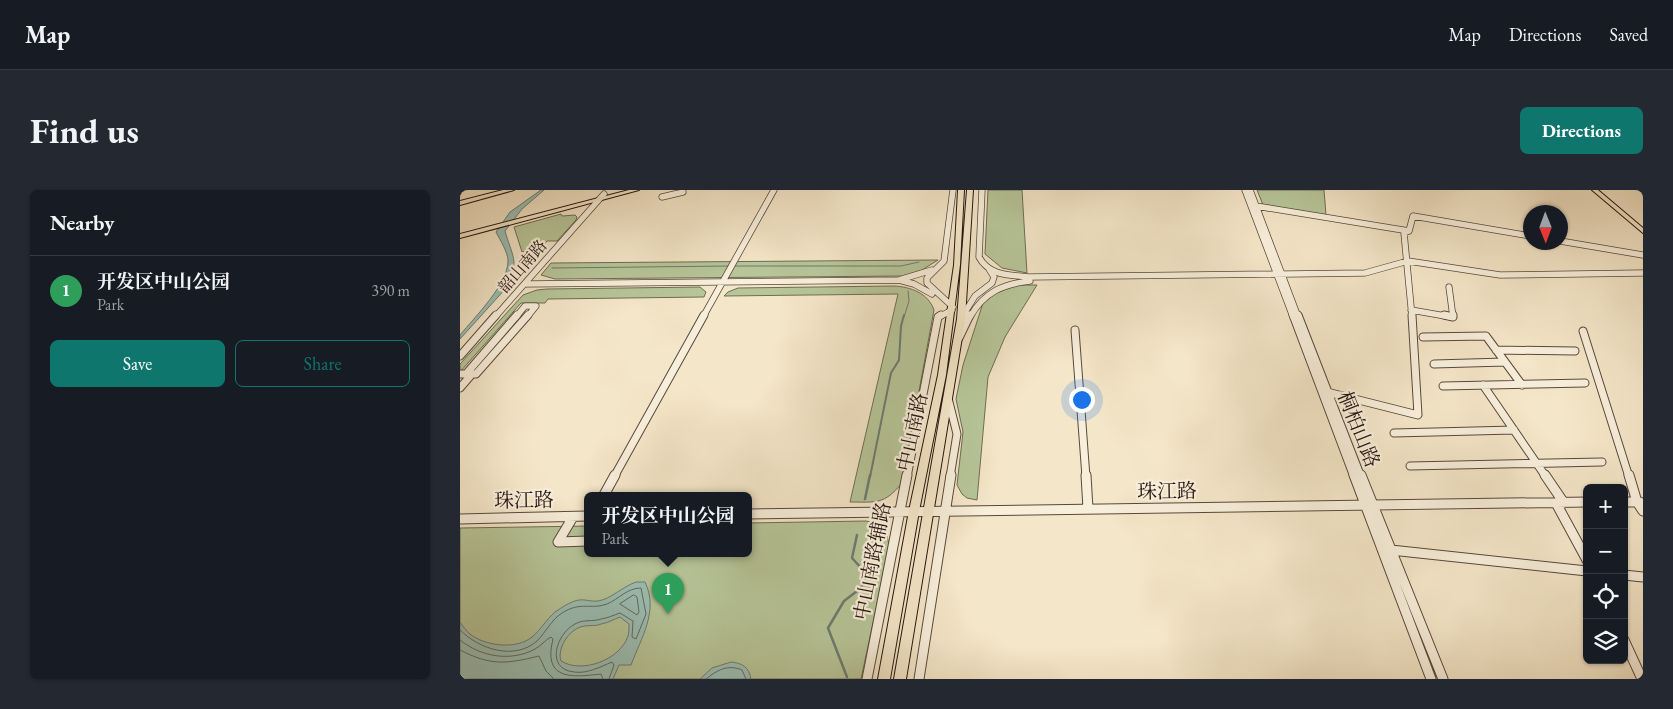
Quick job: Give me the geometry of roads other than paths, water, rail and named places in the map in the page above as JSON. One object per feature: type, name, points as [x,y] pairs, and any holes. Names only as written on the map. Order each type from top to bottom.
[{"type":"highway","points":[[460,202],[500,190]]},
{"type":"highway","points":[[460,202],[511,190]]},
{"type":"main road","points":[[460,231],[523,220],[619,190]]},
{"type":"main road","points":[[460,236],[528,213],[636,190]]},
{"type":"main road","name":"中山南路","points":[[900,679],[948,397],[947,375],[957,265],[961,190]]},
{"type":"main road","name":"中山南路","points":[[884,679],[914,511],[947,375],[957,342],[961,319],[970,190]]},
{"type":"main road","points":[[1594,190],[1643,231]]},
{"type":"main road","points":[[1603,190],[1643,224]]},
{"type":"street","points":[[662,197],[682,192],[682,190]]},
{"type":"street","points":[[606,492],[774,190]]},
{"type":"street","points":[[952,308],[926,283],[927,278],[944,261],[953,190]]},
{"type":"street","points":[[961,319],[975,296],[992,283],[994,277],[979,257],[982,190]]},
{"type":"street","name":"桐柏山路","points":[[1245,190],[1327,392],[1431,679]]},
{"type":"street","name":"桐柏山路","points":[[1250,190],[1280,277],[1368,507],[1391,550],[1442,679]]},
{"type":"street","name":"韶山南路","points":[[460,356],[602,196]]},
{"type":"street","points":[[1256,206],[1269,206],[1409,231]]},
{"type":"street","points":[[1327,392],[1418,415],[1408,261],[1404,234],[1409,231],[1413,216],[1523,235]]},
{"type":"street","points":[[1568,242],[1643,255]]},
{"type":"street","points":[[989,269],[996,273],[1029,277],[1368,278],[1365,273],[1408,261],[1500,274],[1643,273]]},
{"type":"street","points":[[525,284],[899,280],[925,274],[939,267]]},
{"type":"street","points":[[957,342],[975,307],[982,298],[996,288],[1018,282],[1280,277]]},
{"type":"street","points":[[899,280],[926,289],[952,308]]},
{"type":"street","points":[[1411,310],[1454,317],[1449,287]]},
{"type":"street","points":[[460,388],[466,374],[525,306],[536,306],[476,374],[466,374]]},
{"type":"street","name":"中山南路辅路","points":[[867,679],[938,317],[952,308]]},
{"type":"street","points":[[1075,330],[1088,509]]},
{"type":"street","points":[[1583,331],[1643,511]]},
{"type":"street","points":[[1422,336],[1486,336],[1522,385]]},
{"type":"street","points":[[1496,350],[1575,351]]},
{"type":"street","points":[[1434,364],[1505,362]]},
{"type":"street","points":[[1443,386],[1584,383]]},
{"type":"street","points":[[1483,386],[1537,464],[1560,503],[1583,552]]},
{"type":"street","points":[[919,679],[957,434],[948,397]]},
{"type":"street","points":[[1394,433],[1514,430]]},
{"type":"street","points":[[1410,466],[1602,462]]},
{"type":"street","name":"珠江路","points":[[752,514],[1368,507],[1583,502]]},
{"type":"street","name":"珠江路","points":[[460,519],[584,516]]},
{"type":"street","points":[[573,517],[558,542],[584,541]]},
{"type":"street","points":[[1391,550],[1583,571]]},
{"type":"street","points":[[1628,576],[1643,578]]},
{"type":"street","points":[[1628,649],[1642,679]]},
{"type":"water","points":[[541,190],[544,190],[522,209],[505,231],[514,259],[513,271],[507,287],[460,339],[460,335],[497,290],[507,270],[507,254],[496,232],[510,212]]},
{"type":"water","points":[[645,582],[649,593],[649,614],[644,635],[631,665],[619,665],[613,679],[460,679],[460,622],[476,638],[492,644],[518,644],[532,637],[555,612],[568,604],[579,600],[603,600],[631,584]],"holes":[[[620,617],[629,624],[629,632],[624,644],[609,658],[589,665],[579,666],[561,661],[560,652],[564,642],[574,630]]]},
{"type":"water","points":[[731,662],[744,666],[749,671],[751,679],[700,679],[712,668]]},
{"type":"waterway","points":[[734,266],[901,266],[919,262]]},
{"type":"waterway","points":[[552,268],[730,266]]},
{"type":"waterway","points":[[904,317],[909,301],[908,291]]},
{"type":"waterway","points":[[870,477],[891,373],[899,360],[901,326],[904,315]]},
{"type":"waterway","points":[[865,499],[870,475]]},
{"type":"waterway","points":[[847,677],[828,628],[844,601],[861,588],[865,579],[862,569],[852,558],[857,535]]},
{"type":"place","name":"开发区中山公园","points":[[668,614]]}]
